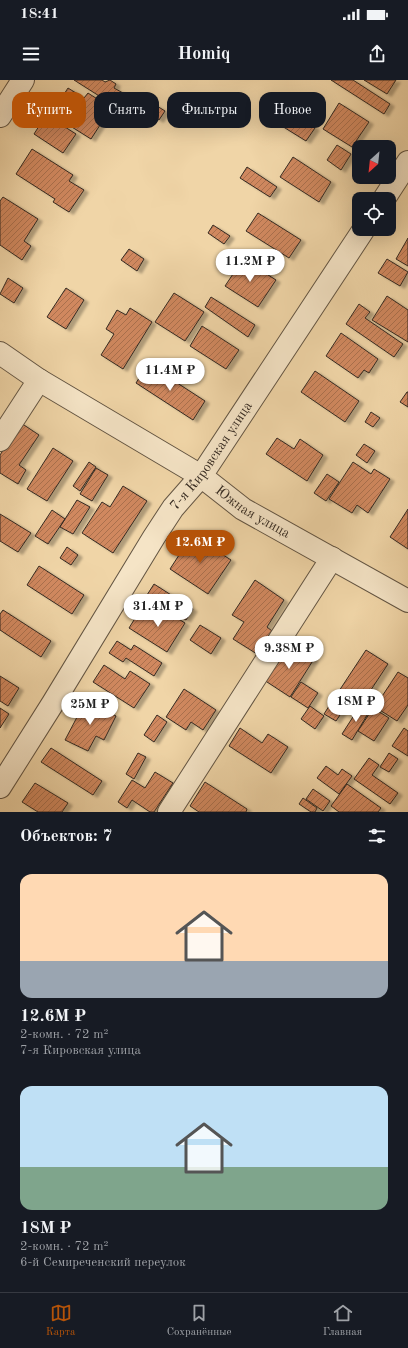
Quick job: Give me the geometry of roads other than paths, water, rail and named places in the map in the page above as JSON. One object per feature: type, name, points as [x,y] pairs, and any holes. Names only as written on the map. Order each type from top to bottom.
[{"type":"street","points":[[0,116],[23,80]]},
{"type":"street","points":[[389,192],[408,162]]},
{"type":"street","name":"7-я Кировская улица","points":[[0,787],[53,704],[154,537],[173,508],[201,476],[359,236]]},
{"type":"street","name":"Южная улица","points":[[0,353],[39,380],[201,476],[243,509],[408,601]]},
{"type":"street","points":[[0,440],[39,380]]},
{"type":"street","points":[[169,812],[332,558]]}]
